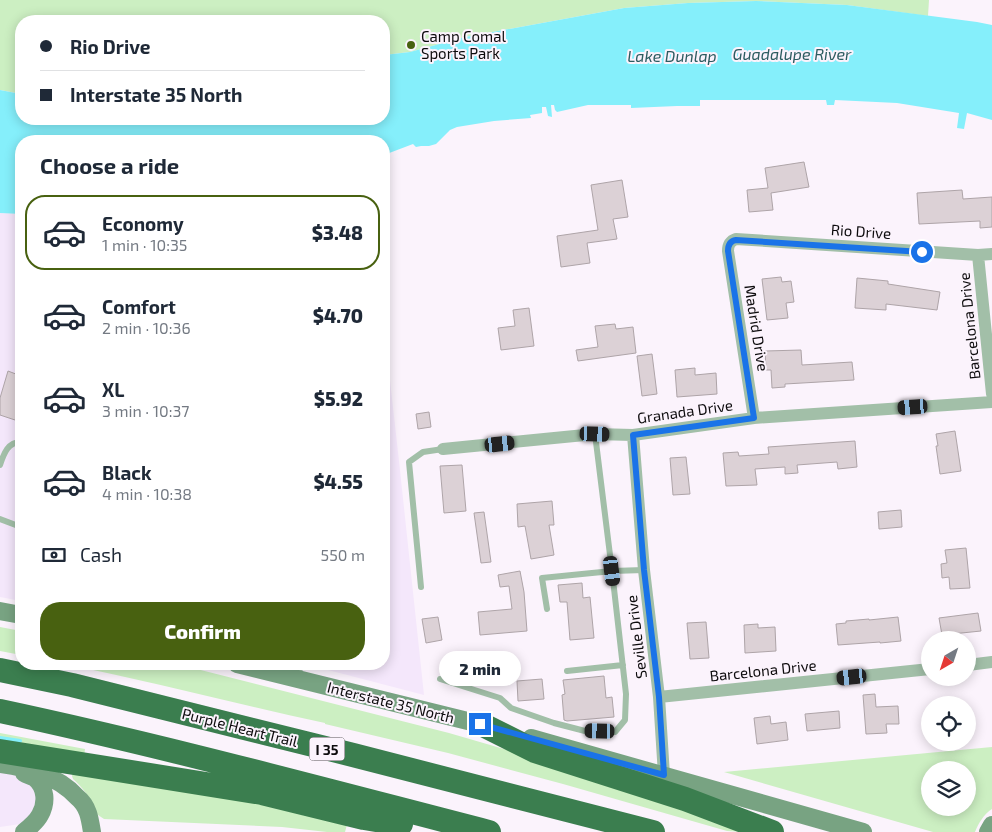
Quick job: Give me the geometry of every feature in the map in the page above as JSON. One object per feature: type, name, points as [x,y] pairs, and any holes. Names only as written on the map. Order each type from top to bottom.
[{"type":"highway","name":"Purple Heart Trail","points":[[0,670],[91,690],[653,832]]},
{"type":"highway","points":[[0,711],[192,756],[489,832]]},
{"type":"highway","points":[[480,724],[535,750],[685,799],[772,832]]},
{"type":"highway","points":[[3,760],[262,793],[364,818],[445,832]]},
{"type":"main road","points":[[0,611],[15,613]]},
{"type":"main road","name":"Interstate 35 North","points":[[299,671],[863,832]]},
{"type":"main road","points":[[3,760],[35,778],[44,794],[43,809],[40,816],[24,832]]},
{"type":"main road","points":[[3,760],[58,780],[73,792],[88,812],[92,832]]},
{"type":"main road","points":[[988,832],[992,825]]},
{"type":"street","name":"Rio Drive","points":[[730,243],[736,240],[978,255],[992,254]]},
{"type":"street","name":"Madrid Drive","points":[[730,243],[728,251],[754,418]]},
{"type":"street","name":"Barcelona Drive","points":[[978,255],[992,394]]},
{"type":"street","name":"Granada Drive","points":[[443,450],[595,434],[633,435],[754,418],[992,402]]},
{"type":"street","name":"Seville Drive","points":[[633,435],[644,570],[659,697],[664,775]]},
{"type":"street","points":[[976,664],[992,662]]},
{"type":"street","name":"Barcelona Drive","points":[[659,697],[921,670]]},
{"type":"lane","points":[[440,679],[500,698],[511,708],[554,723],[585,731],[615,732],[624,720],[626,694],[595,434]]},
{"type":"lane","points":[[0,465],[9,446],[15,443]]},
{"type":"lane","points":[[421,587],[409,462],[424,452],[443,450]]},
{"type":"lane","points":[[0,519],[15,525]]},
{"type":"lane","points":[[547,609],[542,578],[612,571],[644,570]]},
{"type":"lane","points":[[567,671],[623,665]]},
{"type":"shaded area","points":[[0,213],[15,214],[15,600],[0,597]]},
{"type":"shaded area","points":[[390,381],[399,461],[424,695],[328,670],[390,670]]},
{"type":"shaded area","points":[[0,767],[44,787],[27,823],[0,827]]},
{"type":"green space","name":"Camp Comal Sports Park","points":[[0,0],[929,0],[928,16],[847,5],[756,1],[688,3],[624,8],[465,37],[410,52],[390,54],[390,15],[15,15],[15,93],[0,90]]},
{"type":"green space","points":[[0,627],[15,630],[15,654],[0,651]]},
{"type":"green space","points":[[93,670],[201,670],[449,733],[576,770],[743,832],[727,831],[448,753]]},
{"type":"green space","points":[[0,733],[85,749],[84,757],[0,747]]},
{"type":"green space","points":[[992,747],[992,809],[982,819],[975,832],[933,832],[724,772],[949,751],[976,751],[976,748]]},
{"type":"green space","points":[[73,772],[206,792],[348,821],[345,832],[327,832],[282,827],[104,819],[98,815],[88,795],[73,779]]},
{"type":"water","name":"Lake Dunlap","points":[[756,1],[847,5],[992,25],[992,120],[967,113],[964,129],[957,128],[959,113],[897,103],[835,100],[834,105],[827,105],[826,100],[700,100],[700,106],[631,108],[631,105],[588,105],[557,112],[554,105],[551,105],[552,117],[548,116],[546,107],[542,107],[542,113],[530,115],[531,118],[457,127],[450,130],[436,144],[416,147],[413,144],[390,153],[390,135],[15,135],[15,214],[0,213],[0,90],[15,93],[15,125],[390,125],[390,54],[410,52],[465,37],[624,8],[688,3]]},
{"type":"building","points":[[804,162],[809,187],[771,193],[773,210],[749,212],[747,190],[768,188],[765,168]]},
{"type":"building","points":[[622,180],[628,217],[613,219],[617,239],[587,243],[590,263],[561,267],[557,236],[598,230],[591,185]]},
{"type":"building","points":[[962,190],[963,199],[992,197],[992,227],[980,228],[980,221],[919,224],[917,193]]},
{"type":"building","points":[[781,277],[782,282],[791,281],[794,302],[786,303],[788,318],[767,320],[762,279]]},
{"type":"building","points":[[857,278],[888,281],[888,284],[940,292],[937,310],[886,304],[886,310],[855,308]]},
{"type":"building","points":[[529,308],[534,346],[501,350],[498,328],[515,326],[513,310]]},
{"type":"building","points":[[615,324],[616,329],[633,327],[636,353],[578,361],[576,350],[598,347],[595,326]]},
{"type":"building","points":[[801,350],[802,365],[852,362],[854,380],[785,384],[785,387],[772,388],[771,370],[766,370],[765,351]]},
{"type":"building","points":[[652,354],[657,394],[642,396],[637,356]]},
{"type":"building","points":[[695,368],[695,375],[716,373],[717,394],[677,397],[675,370]]},
{"type":"building","points":[[8,371],[15,374],[15,420],[0,415],[0,398]]},
{"type":"building","points":[[429,412],[431,427],[418,429],[416,414]]},
{"type":"building","points":[[955,431],[961,471],[940,474],[936,434]]},
{"type":"building","points":[[855,441],[857,467],[838,469],[837,462],[797,465],[798,473],[785,474],[785,467],[755,469],[757,485],[726,486],[723,453],[738,452],[739,456],[769,454],[768,447]]},
{"type":"building","points":[[686,457],[690,494],[673,495],[670,458]]},
{"type":"building","points":[[462,465],[466,511],[444,513],[440,466]]},
{"type":"building","points":[[552,501],[554,525],[549,525],[554,555],[531,559],[525,526],[518,527],[517,504]]},
{"type":"building","points":[[901,510],[902,527],[879,529],[878,512]]},
{"type":"building","points":[[484,512],[491,562],[481,563],[474,513]]},
{"type":"building","points":[[966,548],[970,588],[950,589],[949,577],[942,578],[941,564],[947,563],[945,550]]},
{"type":"building","points":[[520,571],[524,592],[527,631],[480,635],[478,612],[512,609],[509,586],[500,587],[498,575]]},
{"type":"building","points":[[582,583],[583,598],[590,597],[594,638],[570,640],[567,602],[560,602],[558,585]]},
{"type":"building","points":[[978,613],[981,631],[941,631],[939,618]]},
{"type":"building","points":[[438,617],[442,640],[426,643],[422,619]]},
{"type":"building","points":[[898,617],[901,641],[838,645],[836,624],[846,623],[846,621]]},
{"type":"building","points":[[706,622],[709,658],[690,659],[687,623]]},
{"type":"building","points":[[758,624],[758,628],[775,627],[776,651],[745,653],[744,625]]},
{"type":"building","points":[[604,676],[606,698],[612,697],[614,717],[564,720],[562,695],[565,694],[563,680]]},
{"type":"building","points":[[542,679],[544,699],[518,701],[517,681]]},
{"type":"building","points":[[875,694],[876,707],[898,706],[899,724],[886,724],[887,733],[866,734],[863,695]]},
{"type":"building","points":[[839,711],[840,728],[807,731],[805,714]]},
{"type":"building","points":[[770,716],[771,724],[786,722],[788,740],[757,744],[754,718]]},
{"type":"waterway","points":[[0,738],[20,741]]},
{"type":"place","name":"Camp Comal Sports Park","points":[[411,45]]},
{"type":"route","points":[[480,724],[664,775],[659,697],[644,570],[633,435],[754,418],[728,251],[731,241],[922,252]]},
{"type":"water label","name":"Guadalupe River","points":[[792,53]]}]
